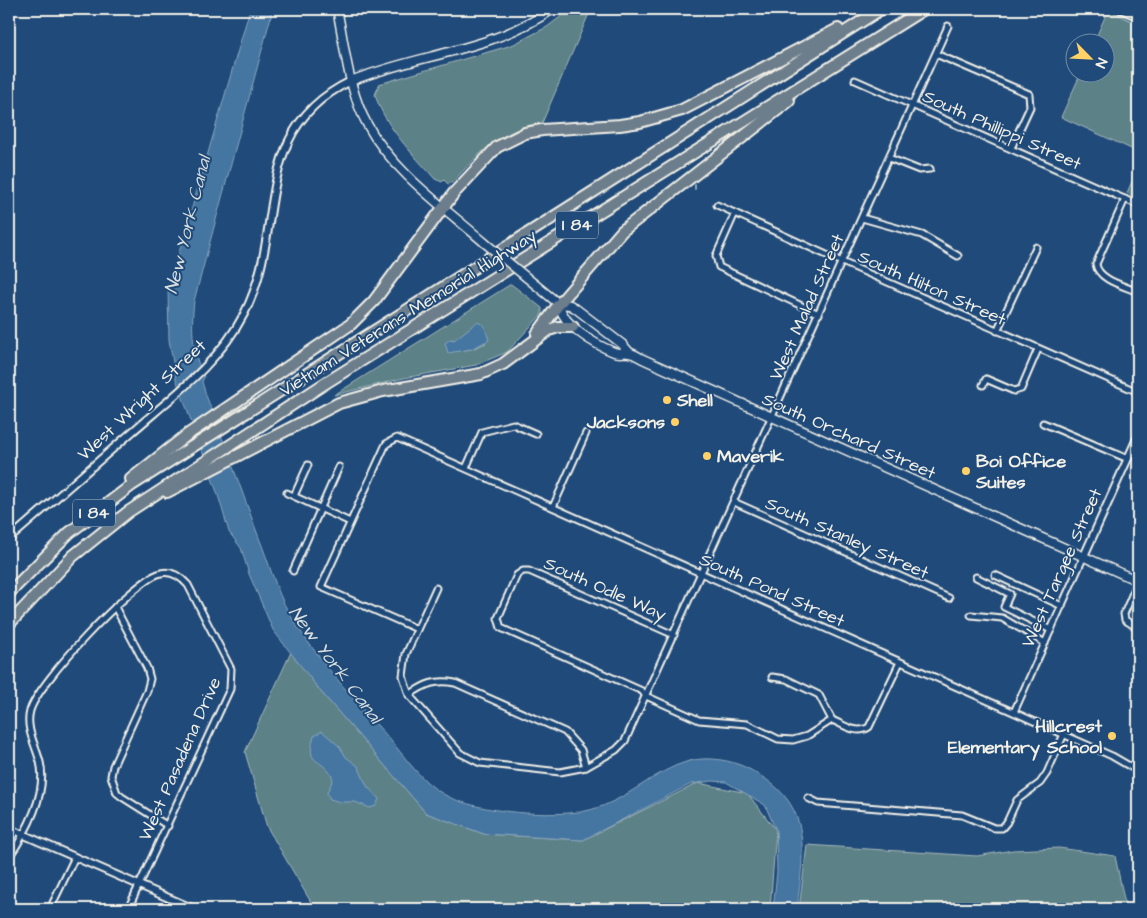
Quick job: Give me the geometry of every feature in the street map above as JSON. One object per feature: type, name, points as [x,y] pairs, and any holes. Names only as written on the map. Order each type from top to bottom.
[{"type":"highway","points":[[69,533],[126,482],[187,435],[351,324],[394,278],[444,207],[486,156],[508,140],[542,130],[620,125],[654,119],[682,110],[876,9]]},
{"type":"highway","name":"Vietnam Veterans Memorial Highway","points":[[9,593],[69,533],[117,496],[192,446],[881,9]]},
{"type":"highway","name":"Vietnam Veterans Memorial Highway","points":[[201,470],[233,444],[635,188],[924,9]]},
{"type":"highway","points":[[201,470],[237,456],[317,413],[352,398],[469,377],[492,370],[515,356],[533,340],[559,304],[622,231],[839,62]]},
{"type":"highway","points":[[533,340],[558,327],[573,327]]},
{"type":"highway","name":"I 84","points":[[9,624],[73,556],[128,512],[201,470]]},
{"type":"main road","name":"South Orchard Street","points":[[337,9],[351,81],[367,124],[392,158],[485,244],[559,304],[570,305],[575,308],[622,344],[630,353],[1138,581]]},
{"type":"main road","points":[[351,81],[379,70],[479,45],[511,33],[552,9]]},
{"type":"main road","name":"South Orchard Street","points":[[559,304],[561,314],[573,327],[616,353],[630,353]]},
{"type":"street","points":[[1119,9],[1138,17]]},
{"type":"street","name":"West Malad Street","points":[[586,766],[616,750],[625,741],[948,26]]},
{"type":"street","points":[[936,54],[1029,94],[1030,107],[1012,148]]},
{"type":"street","name":"South Phillippi Street","points":[[855,80],[1138,205]]},
{"type":"street","name":"West Wright Street","points":[[9,539],[202,370],[231,335],[252,295],[265,251],[279,165],[290,135],[299,121],[330,92],[351,81]]},
{"type":"street","points":[[889,158],[919,170],[930,169]]},
{"type":"street","points":[[1125,199],[1096,264],[1097,271],[1102,276],[1138,292]]},
{"type":"street","name":"South Hilton Street","points":[[717,205],[998,332],[1138,392]]},
{"type":"street","points":[[735,213],[716,256],[719,267],[819,314]]},
{"type":"street","points":[[862,218],[922,235],[958,256]]},
{"type":"street","points":[[998,332],[1036,247]]},
{"type":"street","points":[[983,385],[986,379],[1014,392],[1021,389],[1038,349]]},
{"type":"street","points":[[1043,423],[1128,459]]},
{"type":"street","points":[[466,468],[482,432],[513,424],[536,434]]},
{"type":"street","points":[[553,507],[586,433]]},
{"type":"street","name":"West Targee Street","points":[[1014,712],[1138,436]]},
{"type":"street","name":"South Pond Street","points":[[350,522],[386,444],[394,438],[401,439],[1064,734],[1126,762],[1138,771]]},
{"type":"street","points":[[294,496],[308,465]]},
{"type":"street","points":[[293,571],[339,467]]},
{"type":"street","points":[[287,493],[350,522],[320,587],[417,629]]},
{"type":"street","name":"South Stanley Street","points":[[734,502],[949,598]]},
{"type":"street","name":"South Odle Way","points":[[646,696],[642,691],[501,628],[498,618],[517,575],[523,571],[529,571],[674,635]]},
{"type":"street","name":"West Pasadena Drive","points":[[115,607],[151,577],[160,573],[172,573],[181,577],[188,585],[227,662],[232,678],[230,688],[168,826],[128,909]]},
{"type":"street","points":[[995,575],[1062,606]]},
{"type":"street","points":[[976,577],[1010,594],[1004,607],[1051,630]]},
{"type":"street","points":[[1138,581],[1124,614],[1125,620],[1138,628]]},
{"type":"street","points":[[409,695],[426,684],[436,681],[455,683],[565,732],[581,750],[586,766],[551,772],[472,760],[454,748],[409,695],[403,676],[403,665],[436,588]]},
{"type":"street","points":[[9,857],[22,834],[38,798],[41,782],[40,763],[30,728],[30,711],[34,702],[64,660],[115,607],[147,668],[150,679],[147,691],[113,766],[113,785],[122,797],[168,826]]},
{"type":"street","points":[[972,615],[1002,618],[1045,643]]},
{"type":"street","points":[[772,677],[786,679],[819,695],[832,720],[856,730],[865,730],[869,727],[900,662]]},
{"type":"street","points":[[646,696],[700,720],[747,724],[786,740],[807,736],[832,720]]},
{"type":"street","points":[[808,798],[818,803],[962,815],[994,828],[1002,828],[1007,822],[1017,800],[1040,783],[1047,773],[1064,734]]},
{"type":"street","points":[[9,828],[194,909]]},
{"type":"street","points":[[50,909],[75,857]]},
{"type":"green space","points":[[571,9],[591,9],[542,123],[515,130],[503,136],[482,152],[453,182],[448,184],[444,180],[442,182],[435,179],[409,150],[386,118],[375,95],[379,84],[512,45],[547,27]]},
{"type":"green space","points":[[1108,10],[1138,24],[1138,152],[1061,117],[1077,82],[1114,82],[1114,32],[1098,32]]},
{"type":"green space","points":[[1138,167],[1138,198],[1127,193]]},
{"type":"green space","points":[[511,284],[542,308],[542,314],[507,352],[476,365],[404,378],[334,395]],"holes":[[[451,339],[486,343],[472,349],[456,351]]]},
{"type":"green space","points":[[291,652],[321,692],[426,813],[484,834],[583,840],[698,783],[747,793],[776,830],[770,909],[315,909],[267,827],[245,752]]},
{"type":"green space","points":[[807,845],[977,856],[1013,850],[1059,848],[1115,856],[1126,909],[799,909]]},
{"type":"water","name":"New York Canal","points":[[250,9],[273,9],[194,301],[193,331],[195,350],[204,377],[202,382],[207,398],[276,586],[289,613],[322,661],[414,769],[437,790],[459,801],[496,810],[557,814],[590,810],[603,806],[664,772],[689,761],[704,759],[720,760],[735,763],[749,769],[770,782],[785,796],[795,812],[800,828],[802,846],[802,866],[797,909],[773,909],[777,872],[776,830],[765,805],[726,782],[712,781],[691,784],[583,840],[484,834],[426,813],[321,692],[273,630],[249,574],[241,548],[229,532],[218,495],[176,379],[169,340],[168,290]]},
{"type":"water","points":[[477,322],[484,325],[489,340],[471,349],[448,353],[445,343],[451,339],[454,340]]},
{"type":"water","points":[[322,731],[340,747],[346,757],[358,766],[367,786],[379,799],[376,806],[370,808],[355,802],[340,802],[330,799],[327,793],[333,779],[325,767],[313,758],[311,753],[314,736]]},
{"type":"place","name":"Shell","points":[[667,400]]},
{"type":"place","name":"Jacksons","points":[[675,422]]},
{"type":"place","name":"Maverik","points":[[707,456]]},
{"type":"place","name":"Boi Office Suites","points":[[966,471]]},
{"type":"place","name":"Hillcrest Elementary School","points":[[1112,736]]}]
